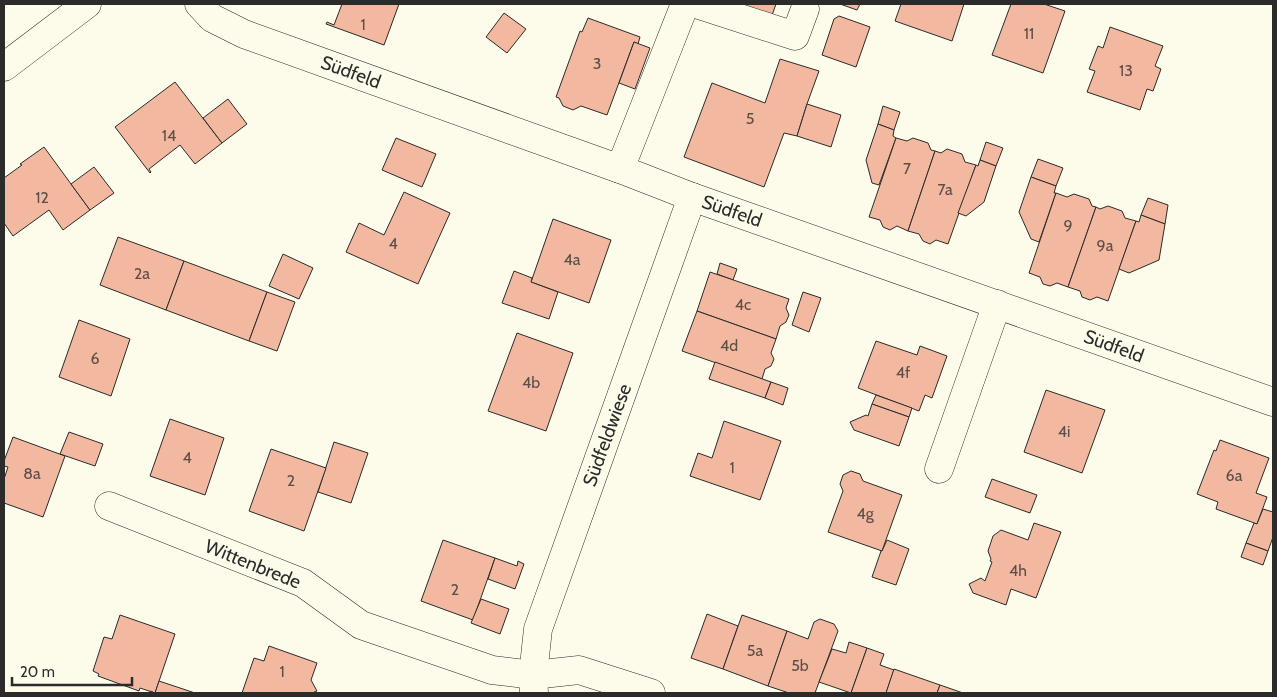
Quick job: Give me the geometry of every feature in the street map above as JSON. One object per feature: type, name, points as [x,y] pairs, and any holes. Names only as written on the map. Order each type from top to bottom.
[{"type":"street","points":[[4,67],[87,4]]},
{"type":"street","name":"Südfeld","points":[[199,4],[212,18],[244,34],[620,169],[692,198],[1273,402]]},
{"type":"street","points":[[620,169],[685,4]]},
{"type":"street","points":[[696,4],[795,36],[805,9]]},
{"type":"street","name":"Südfeldwiese","points":[[534,684],[538,629],[692,198]]},
{"type":"street","points":[[938,469],[997,304]]},
{"type":"street","name":"Wittenbrede","points":[[109,506],[302,583],[361,625],[534,684]]},
{"type":"street","points":[[534,684],[579,670],[651,693]]},
{"type":"building","points":[[342,4],[399,4],[384,45],[326,24],[327,22],[334,25]]},
{"type":"building","points":[[738,4],[776,4],[770,21]]},
{"type":"building","points":[[840,4],[860,4],[857,10]]},
{"type":"building","points":[[901,4],[964,4],[952,41],[895,21]]},
{"type":"building","points":[[1011,4],[1044,4],[1065,11],[1043,73],[992,55]]},
{"type":"building","points":[[504,13],[526,29],[507,53],[486,37]]},
{"type":"building","points":[[839,16],[870,27],[856,67],[822,55],[834,19]]},
{"type":"building","points":[[588,18],[640,37],[638,44],[634,42],[607,115],[581,106],[573,110],[563,106],[559,98],[556,97],[580,31],[582,32]]},
{"type":"building","points":[[1110,27],[1163,46],[1155,66],[1161,69],[1153,91],[1147,89],[1140,110],[1087,92],[1095,71],[1089,69],[1098,46],[1103,48]]},
{"type":"building","points":[[634,42],[650,48],[635,89],[619,83]]},
{"type":"building","points":[[780,59],[819,71],[797,136],[784,133],[764,187],[684,157],[712,83],[765,103]]},
{"type":"building","points":[[175,82],[222,143],[195,164],[180,145],[149,169],[150,173],[115,127]]},
{"type":"building","points":[[228,99],[247,124],[222,143],[203,118]]},
{"type":"building","points":[[807,104],[841,115],[831,147],[797,136]]},
{"type":"building","points":[[883,106],[900,112],[894,130],[878,124]]},
{"type":"building","points":[[878,124],[894,130],[893,136],[896,138],[879,185],[872,183],[866,160]]},
{"type":"building","points":[[396,138],[436,154],[422,187],[382,170]]},
{"type":"building","points":[[896,138],[907,141],[913,138],[928,143],[931,150],[935,151],[908,231],[897,226],[890,230],[883,227],[880,220],[869,217]]},
{"type":"building","points":[[986,142],[1003,148],[996,166],[980,160]]},
{"type":"building","points":[[44,147],[90,210],[63,230],[49,210],[13,236],[4,223],[4,178]]},
{"type":"building","points":[[947,149],[962,154],[965,162],[976,165],[948,244],[936,240],[930,244],[923,241],[919,234],[908,231],[935,151],[941,153]]},
{"type":"building","points":[[1038,159],[1063,168],[1056,186],[1031,177]]},
{"type":"building","points":[[980,160],[996,166],[984,202],[966,216],[958,213],[976,165],[978,166]]},
{"type":"building","points":[[94,167],[114,193],[90,210],[71,184]]},
{"type":"building","points":[[1031,177],[1056,186],[1054,193],[1056,193],[1039,242],[1031,239],[1019,212]]},
{"type":"building","points":[[404,192],[450,213],[418,284],[346,252],[359,223],[384,235]]},
{"type":"building","points":[[1056,193],[1067,197],[1074,194],[1089,199],[1092,206],[1096,207],[1068,287],[1057,283],[1050,286],[1043,284],[1040,277],[1029,273]]},
{"type":"building","points":[[1148,198],[1168,205],[1165,224],[1141,215]]},
{"type":"building","points":[[1108,206],[1122,211],[1125,218],[1136,221],[1108,301],[1097,297],[1090,300],[1082,297],[1080,291],[1068,287],[1096,207],[1100,209]]},
{"type":"building","points":[[1141,215],[1165,224],[1159,260],[1129,273],[1119,269],[1136,221],[1139,222]]},
{"type":"building","points":[[553,219],[611,240],[589,303],[531,282]]},
{"type":"building","points":[[118,237],[184,261],[166,310],[100,285]]},
{"type":"building","points":[[283,254],[313,268],[299,299],[269,286]]},
{"type":"building","points":[[184,261],[267,292],[249,341],[166,310]]},
{"type":"building","points":[[720,263],[737,269],[733,280],[717,274]]},
{"type":"building","points":[[514,271],[532,278],[531,282],[558,292],[549,319],[502,303]]},
{"type":"building","points":[[710,272],[789,299],[786,308],[789,315],[786,322],[780,326],[776,339],[697,311]]},
{"type":"building","points":[[267,292],[295,302],[277,351],[249,341]]},
{"type":"building","points":[[803,292],[821,298],[809,332],[792,325]]},
{"type":"building","points":[[697,311],[776,339],[771,353],[774,359],[771,366],[765,369],[762,379],[682,351]]},
{"type":"building","points":[[79,320],[130,339],[111,396],[59,377]]},
{"type":"building","points":[[517,333],[573,353],[546,431],[488,411]]},
{"type":"building","points":[[876,341],[917,355],[920,346],[947,356],[932,398],[925,395],[919,411],[858,388]]},
{"type":"building","points":[[715,362],[771,382],[765,398],[709,379]]},
{"type":"building","points":[[771,382],[788,388],[783,405],[765,398]]},
{"type":"building","points":[[1046,390],[1105,410],[1082,473],[1024,452]]},
{"type":"building","points":[[876,395],[912,408],[909,417],[872,404]]},
{"type":"building","points":[[872,404],[909,417],[899,446],[854,430],[850,422],[866,415],[868,416]]},
{"type":"building","points":[[170,419],[224,438],[205,495],[150,476]]},
{"type":"building","points":[[724,421],[781,441],[760,500],[690,476],[698,453],[712,458]]},
{"type":"building","points":[[69,432],[103,444],[95,466],[60,454]]},
{"type":"building","points":[[13,437],[65,456],[43,517],[4,503],[4,479],[8,467],[4,466],[4,461]]},
{"type":"building","points":[[1220,440],[1269,458],[1256,493],[1267,497],[1257,524],[1216,509],[1218,502],[1197,494],[1214,450],[1216,451]]},
{"type":"building","points":[[334,442],[368,453],[351,503],[318,492]]},
{"type":"building","points":[[271,449],[326,468],[304,531],[249,511]]},
{"type":"building","points":[[851,471],[860,474],[863,481],[902,495],[882,551],[828,532],[843,491],[840,484],[843,475]]},
{"type":"building","points":[[992,479],[1037,495],[1030,513],[985,497]]},
{"type":"building","points":[[1263,509],[1273,512],[1273,537],[1268,551],[1246,543],[1254,523],[1257,524]]},
{"type":"building","points":[[1034,523],[1061,532],[1036,598],[1011,589],[1006,605],[973,593],[969,584],[981,578],[985,581],[992,562],[990,561],[988,551],[993,536],[1001,530],[1028,540]]},
{"type":"building","points":[[443,540],[495,558],[473,620],[421,601]]},
{"type":"building","points":[[887,540],[909,549],[896,585],[872,577]]},
{"type":"building","points":[[1246,543],[1268,551],[1263,565],[1241,557]]},
{"type":"building","points":[[495,558],[517,566],[518,561],[524,564],[515,589],[488,579]]},
{"type":"building","points":[[481,599],[509,609],[500,634],[471,623]]},
{"type":"building","points":[[707,614],[738,626],[723,669],[691,658]]},
{"type":"building","points":[[120,615],[175,634],[155,693],[140,688],[139,691],[98,676],[99,674],[93,671],[104,637],[112,639]]},
{"type":"building","points":[[742,615],[787,631],[768,686],[723,669]]},
{"type":"building","points":[[820,619],[834,624],[838,631],[815,693],[789,693],[768,686],[787,631],[808,639],[814,622]]},
{"type":"building","points":[[849,642],[867,648],[851,693],[819,682],[832,649],[846,653]]},
{"type":"building","points":[[269,646],[317,663],[311,680],[317,691],[312,693],[242,693],[254,658],[264,661]]},
{"type":"building","points":[[867,648],[884,654],[880,665],[894,670],[886,693],[851,693]]},
{"type":"building","points":[[894,669],[940,685],[937,693],[886,693]]},
{"type":"building","points":[[159,681],[195,693],[155,693]]},
{"type":"building","points":[[940,685],[963,693],[937,693]]}]
